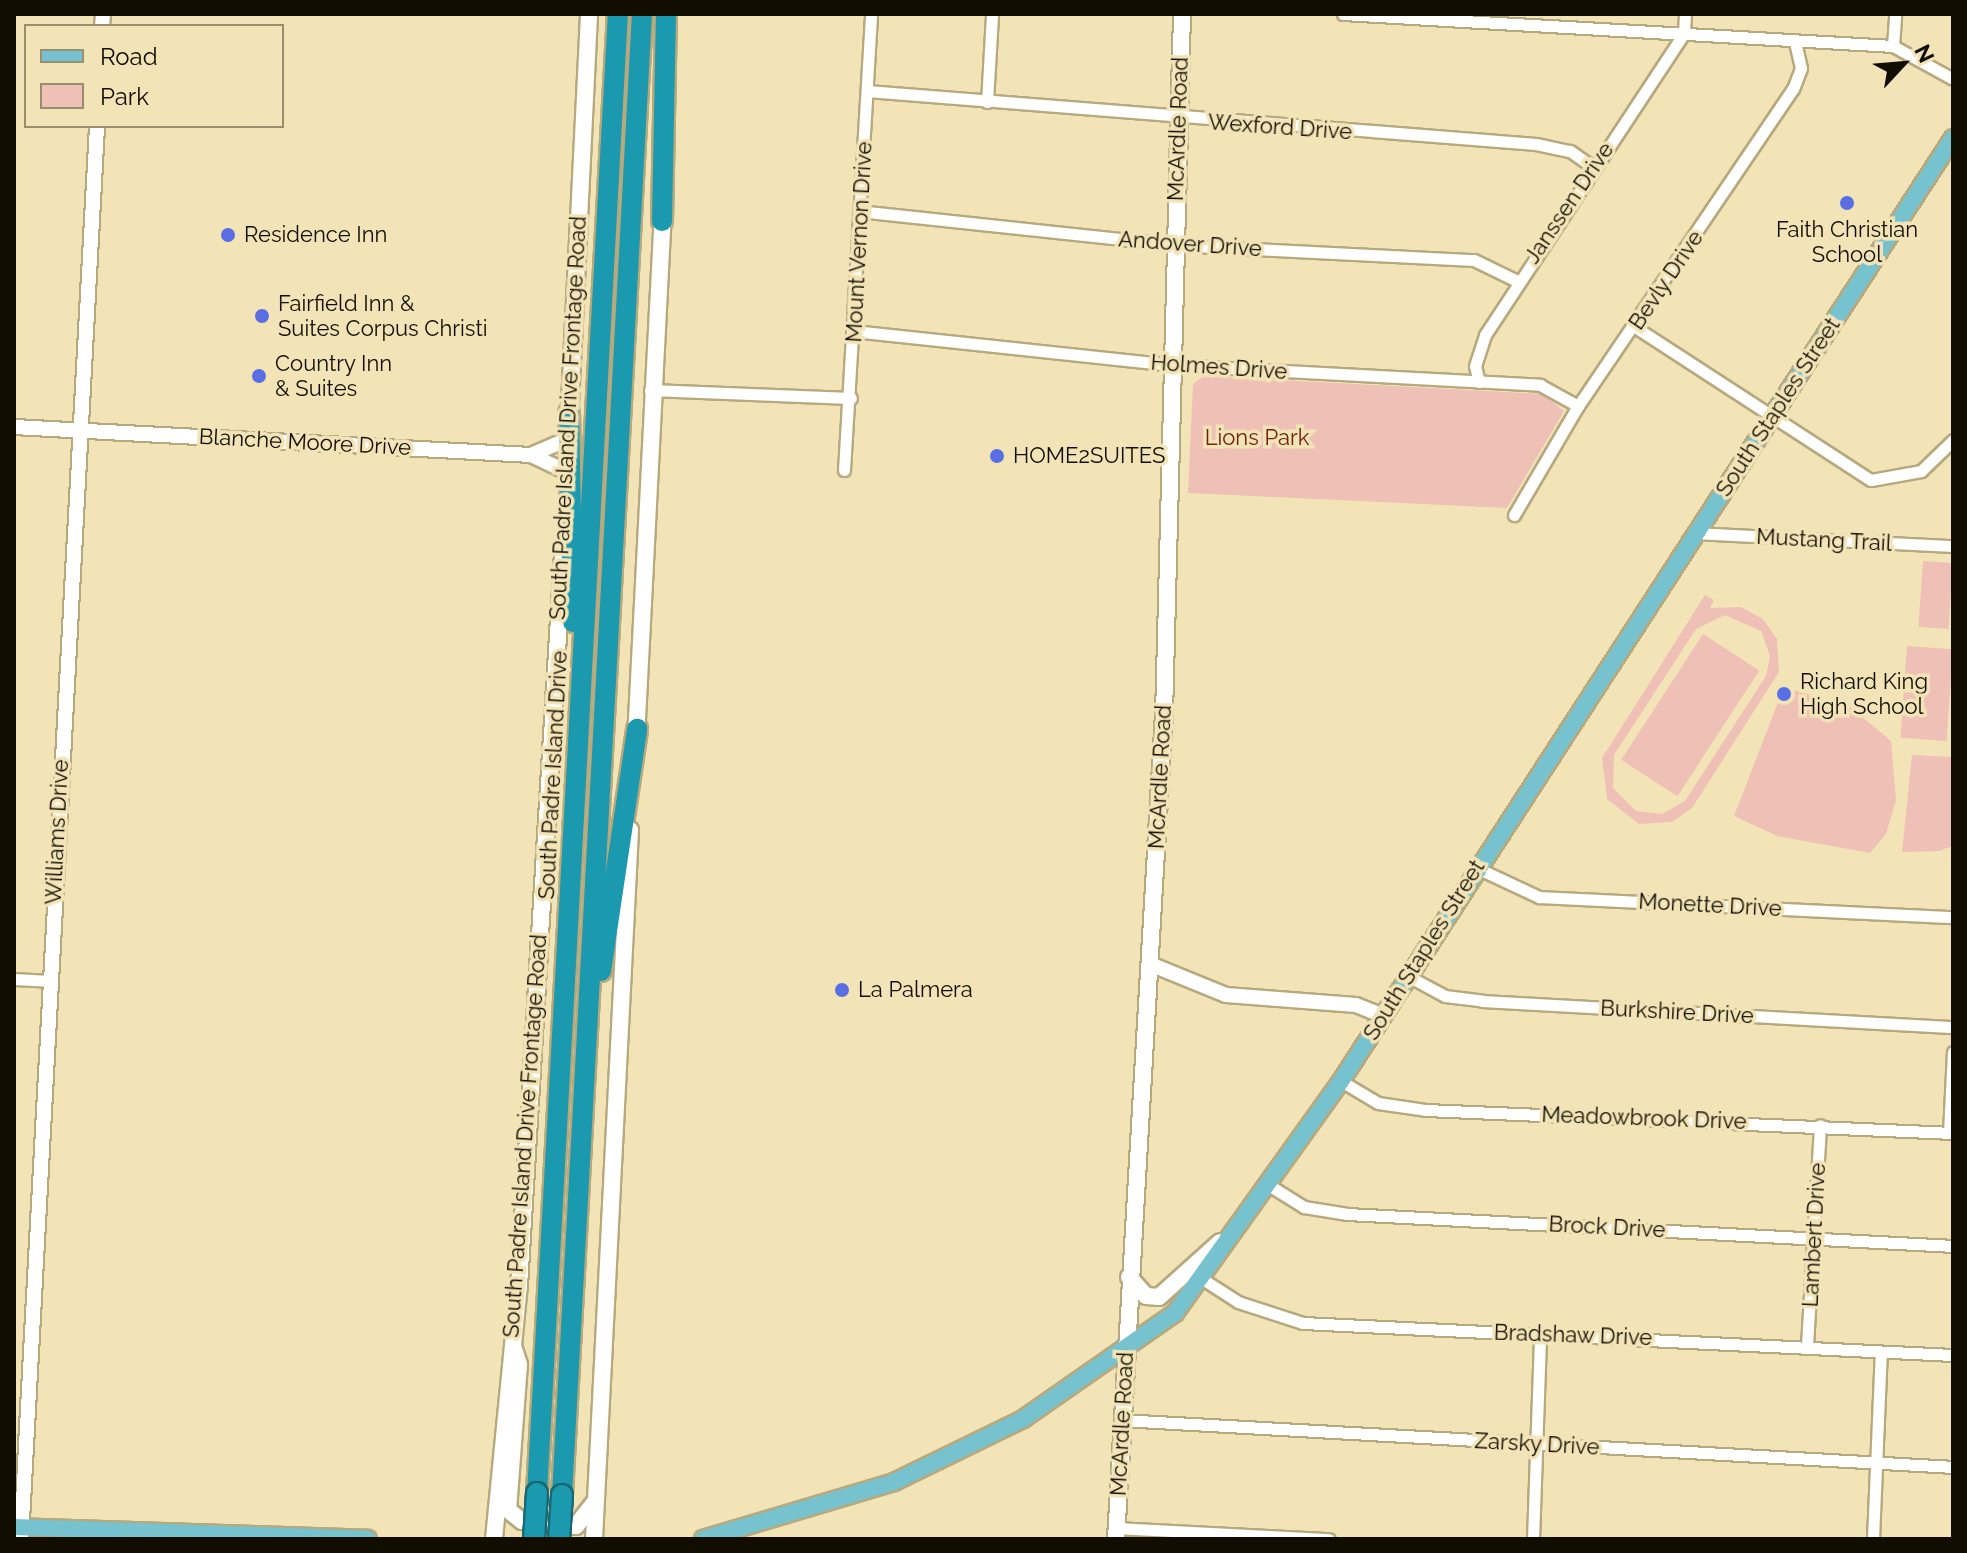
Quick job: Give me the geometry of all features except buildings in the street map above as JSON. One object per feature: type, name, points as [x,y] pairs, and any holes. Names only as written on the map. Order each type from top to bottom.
[{"type":"highway","name":"South Padre Island Drive","points":[[534,1539],[618,14]]},
{"type":"highway","points":[[559,1539],[642,14]]},
{"type":"highway","points":[[662,221],[666,14]]},
{"type":"highway","points":[[569,413],[578,765]]},
{"type":"highway","points":[[587,1013],[599,983],[637,729]]},
{"type":"main road","name":"South Padre Island Drive Frontage Road","points":[[494,1539],[511,1341],[569,473],[569,413],[589,14]]},
{"type":"main road","points":[[594,1539],[603,1434],[605,1263],[637,729],[650,390],[675,14]]},
{"type":"main road","name":"McArdle Road","points":[[1116,1534],[1150,964],[1174,365],[1182,14]]},
{"type":"main road","name":"South Staples Street","points":[[703,1539],[894,1482],[1023,1419],[1126,1353],[1204,1280],[1267,1184],[1341,1081],[1475,867],[1953,138]]},
{"type":"main road","points":[[1129,1277],[1146,1296],[1159,1297],[1244,1220]]},
{"type":"main road","points":[[511,1341],[519,1364],[512,1516],[576,1526],[586,1521],[603,1434]]},
{"type":"main road","points":[[19,1531],[368,1539]]},
{"type":"street","name":"Mount Vernon Drive","points":[[844,470],[851,398],[871,14]]},
{"type":"street","points":[[987,102],[992,14]]},
{"type":"street","points":[[1343,14],[1893,46],[1953,79]]},
{"type":"street","points":[[1684,33],[1685,14]]},
{"type":"street","points":[[1893,46],[1895,14]]},
{"type":"street","name":"Janssen Drive","points":[[1479,382],[1482,343],[1517,281],[1684,33]]},
{"type":"street","name":"Bevly Drive","points":[[1514,515],[1578,406],[1635,327],[1793,89],[1801,68],[1795,41]]},
{"type":"street","name":"Wexford Drive","points":[[867,91],[1179,120],[1536,144],[1570,151],[1593,167]]},
{"type":"street","name":"Williams Drive","points":[[19,1531],[97,128]]},
{"type":"street","name":"Andover Drive","points":[[859,211],[1175,245],[1474,260],[1517,281]]},
{"type":"street","points":[[1635,327],[1871,480],[1921,471],[1953,440]]},
{"type":"street","name":"Holmes Drive","points":[[854,331],[1174,365],[1540,385],[1578,406]]},
{"type":"street","points":[[650,390],[851,398]]},
{"type":"street","name":"Blanche Moore Drive","points":[[14,427],[531,455],[569,473]]},
{"type":"street","name":"Blanche Moore Drive","points":[[531,455],[568,439]]},
{"type":"street","name":"Mustang Trail","points":[[1694,533],[1953,546]]},
{"type":"street","name":"Monette Drive","points":[[1475,867],[1539,897],[1953,917]]},
{"type":"street","points":[[1150,964],[1226,995],[1356,1005],[1381,1015]]},
{"type":"street","name":"Burkshire Drive","points":[[1406,975],[1445,996],[1483,1001],[1953,1027]]},
{"type":"street","points":[[14,979],[49,981]]},
{"type":"street","points":[[1951,1133],[1953,1052]]},
{"type":"street","name":"Meadowbrook Drive","points":[[1341,1081],[1378,1103],[1426,1110],[1951,1133]]},
{"type":"street","name":"Lambert Drive","points":[[1807,1345],[1820,1125]]},
{"type":"street","name":"Brock Drive","points":[[1267,1184],[1304,1207],[1347,1214],[1953,1246]]},
{"type":"street","name":"Bradshaw Drive","points":[[1204,1280],[1238,1302],[1303,1323],[1807,1345],[1953,1355]]},
{"type":"street","points":[[1533,1539],[1540,1334]]},
{"type":"street","points":[[1873,1539],[1881,1352]]},
{"type":"street","name":"Zarsky Drive","points":[[1121,1420],[1953,1467]]},
{"type":"street","points":[[1116,1534],[1329,1539]]},
{"type":"green space","name":"Lions Park","points":[[1204,376],[1543,394],[1564,411],[1507,508],[1188,493],[1193,384]]},
{"type":"green space","points":[[1923,561],[1953,563],[1948,629],[1918,627]]},
{"type":"green space","points":[[1705,595],[1714,600],[1710,608],[1741,607],[1763,619],[1777,639],[1779,672],[1692,808],[1672,822],[1639,824],[1607,799],[1602,758]],"holes":[[[1725,615],[1761,631],[1770,656],[1766,676],[1685,801],[1662,814],[1636,811],[1613,788],[1614,755],[1696,629]]]},
{"type":"green space","points":[[1703,634],[1759,670],[1677,796],[1621,760]]},
{"type":"green space","points":[[1907,646],[1953,649],[1946,741],[1901,738]]},
{"type":"green space","points":[[1784,687],[1850,707],[1891,741],[1896,800],[1886,834],[1870,853],[1777,836],[1734,816]]},
{"type":"green space","points":[[1912,755],[1953,757],[1953,846],[1939,851],[1902,852]]},
{"type":"place","name":"Faith Christian School","points":[[1847,203]]},
{"type":"place","name":"Residence Inn","points":[[228,235]]},
{"type":"place","name":"Fairfield Inn & Suites Corpus Christi","points":[[262,316]]},
{"type":"place","name":"Country Inn & Suites","points":[[259,376]]},
{"type":"place","name":"HOME2SUITES","points":[[997,456]]},
{"type":"place","name":"Richard King High School","points":[[1784,694]]},
{"type":"place","name":"La Palmera","points":[[842,990]]}]
